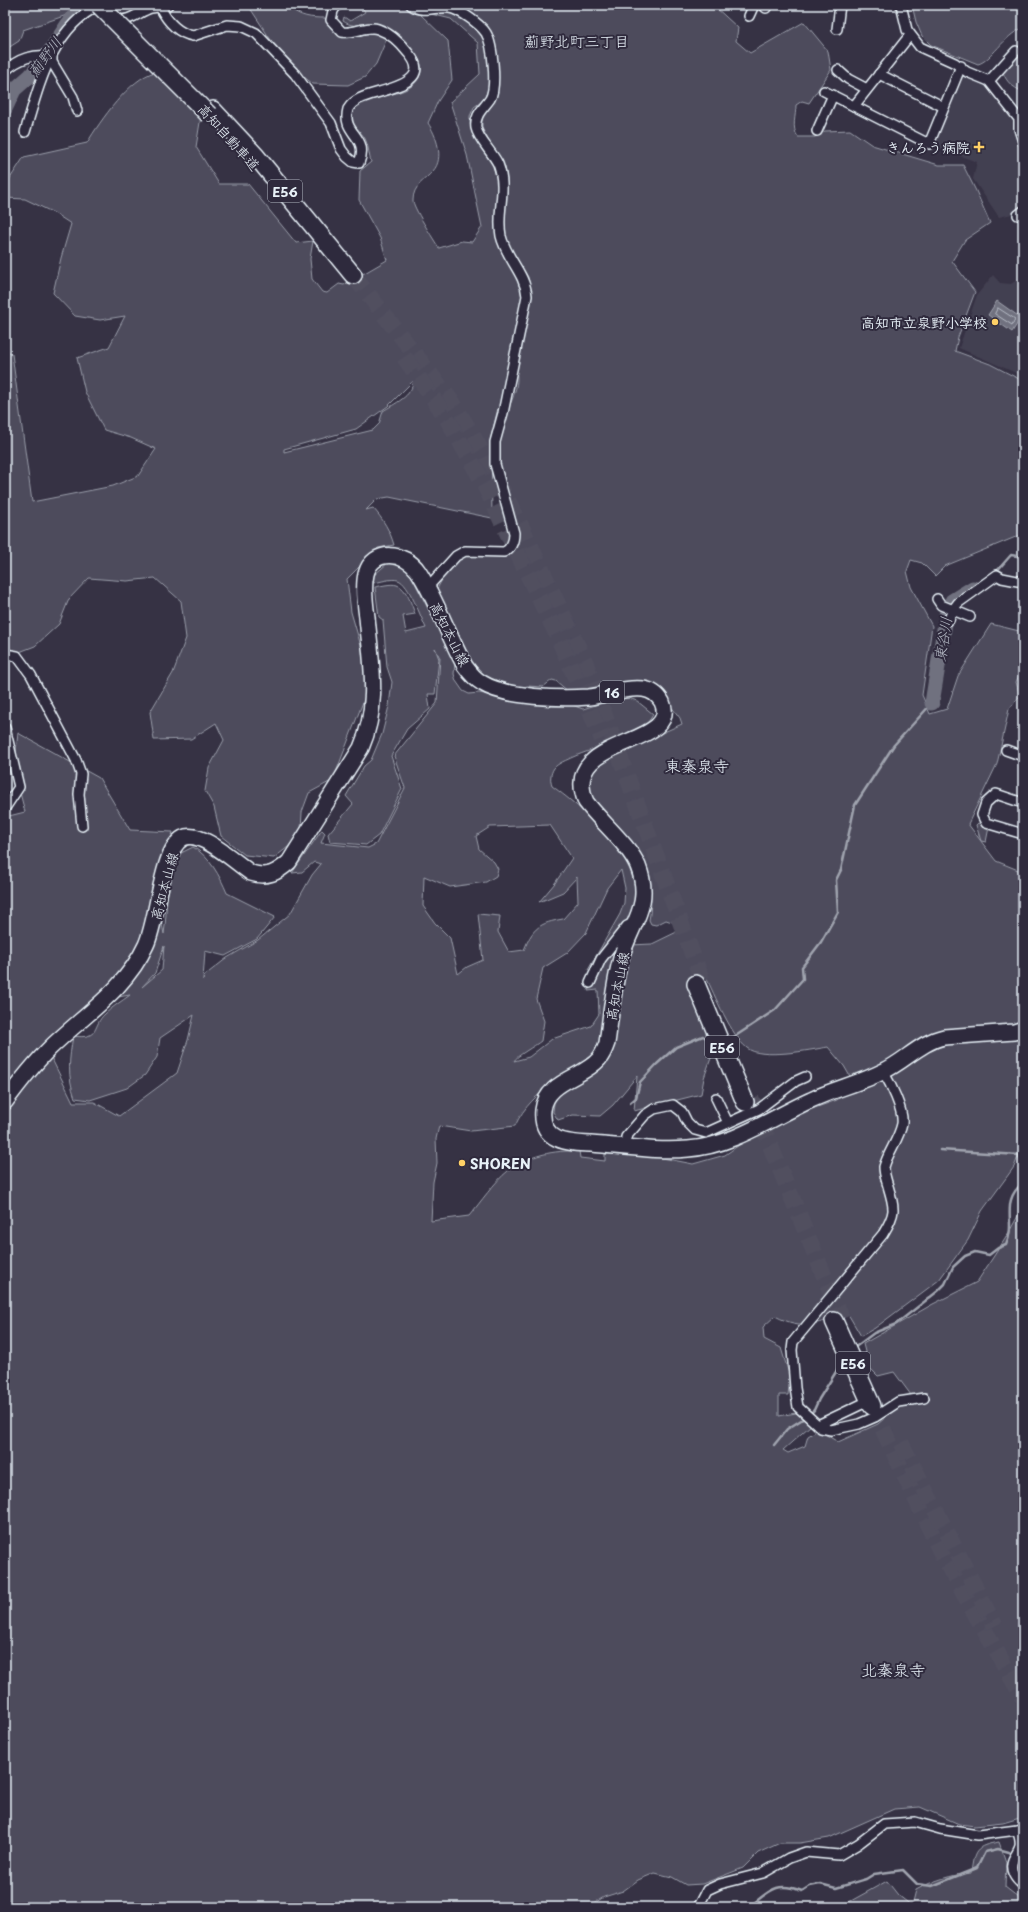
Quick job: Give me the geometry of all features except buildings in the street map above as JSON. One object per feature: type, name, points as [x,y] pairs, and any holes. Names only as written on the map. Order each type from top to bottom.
[{"type":"highway","name":"高知自動車道","points":[[100,5],[256,156],[350,278]]},
{"type":"highway","name":"高知自動車道","points":[[108,5],[211,112]]},
{"type":"highway","name":"E56","points":[[702,990],[747,1097]]},
{"type":"highway","name":"E56","points":[[838,1320],[871,1404]]},
{"type":"main road","name":"高知本山線","points":[[5,1102],[44,1054],[118,986],[134,967],[148,942],[164,874],[172,849],[177,842],[185,837],[200,838],[251,873],[257,875],[264,876],[274,874],[289,862],[342,780],[367,733],[372,717],[373,697],[365,603],[365,579],[368,569],[380,558],[389,555],[404,558],[414,566],[427,588],[465,666],[470,674],[483,684],[502,690],[528,695],[562,698],[590,697],[642,689],[652,692],[662,702],[662,717],[655,729],[599,755],[587,766],[581,781],[586,802],[633,857],[638,866],[643,892],[641,912],[622,953],[607,1043],[603,1053],[593,1065],[551,1092],[544,1103],[542,1117],[545,1127],[556,1139],[562,1141],[688,1150],[720,1143],[738,1136],[809,1101],[883,1071],[922,1046],[940,1038],[1010,1032],[1023,1029]]},
{"type":"street","points":[[25,132],[47,55],[73,22],[83,14],[100,5],[104,12],[111,18],[124,20],[153,8],[164,6],[170,22],[176,29],[188,35],[192,36],[227,25],[241,26],[256,33],[295,74],[331,123],[341,148],[347,158],[353,162],[359,163],[363,153],[363,147],[347,121],[348,108],[360,98],[395,88],[406,82],[413,76],[416,70],[416,63],[400,44],[378,29],[370,28],[351,33],[342,32],[332,20],[333,11],[337,5]]},
{"type":"street","points":[[411,5],[422,10],[450,8],[478,24],[488,37],[493,73],[492,92],[490,98],[478,114],[476,130],[498,163],[503,190],[500,228],[502,238],[504,247],[525,283],[527,296],[503,413],[494,442],[495,464],[514,533],[514,540],[509,548],[504,552],[465,551],[460,553],[427,588]]},
{"type":"street","points":[[749,16],[754,5]]},
{"type":"street","points":[[837,29],[840,5]]},
{"type":"street","points":[[901,5],[903,21],[910,35],[925,51],[961,66],[966,72],[988,81],[1018,119],[1023,142]]},
{"type":"street","points":[[854,106],[910,35]]},
{"type":"street","points":[[988,81],[1016,51]]},
{"type":"street","points":[[5,71],[11,65],[29,56],[47,55]]},
{"type":"street","points":[[47,55],[73,97],[77,111]]},
{"type":"street","points":[[824,91],[929,144],[961,66]]},
{"type":"street","points":[[838,70],[848,79],[867,89]]},
{"type":"street","points":[[880,74],[944,107]]},
{"type":"street","points":[[816,131],[833,95]]},
{"type":"street","points":[[949,612],[978,588],[997,576],[1023,582]]},
{"type":"street","points":[[936,599],[949,612]]},
{"type":"street","points":[[949,612],[958,611],[970,617]]},
{"type":"street","points":[[5,654],[17,656],[31,675],[76,760],[81,774],[78,794],[82,826]]},
{"type":"street","points":[[5,728],[19,787],[5,808]]},
{"type":"street","points":[[1006,750],[1023,756]]},
{"type":"street","points":[[1023,803],[996,794],[986,803],[982,814],[986,823],[1023,834]]},
{"type":"street","points":[[590,983],[601,959],[627,926],[638,920]]},
{"type":"street","points":[[883,1071],[889,1081],[902,1116],[900,1129],[884,1167],[884,1173],[894,1205],[893,1213],[883,1234],[793,1342],[792,1350],[795,1388],[799,1408],[821,1428],[831,1430],[859,1424],[875,1417],[898,1402],[924,1398]]},
{"type":"street","points":[[625,1146],[626,1137],[645,1115],[654,1109],[673,1105],[682,1112],[690,1126],[695,1130],[706,1133],[759,1109],[796,1081],[805,1077]]},
{"type":"street","points":[[716,1098],[728,1123]]},
{"type":"street","points":[[816,1422],[871,1404]]},
{"type":"street","points":[[698,1907],[707,1890],[720,1884],[764,1873],[789,1858],[806,1852],[839,1855],[858,1844],[884,1824],[915,1822],[940,1829],[978,1835],[1020,1829],[1020,1847],[1012,1861],[1012,1869],[1016,1880],[1023,1885]]},
{"type":"shaded area","points":[[5,5],[79,5],[64,16],[23,30],[19,41],[5,50]]},
{"type":"shaded area","points":[[248,5],[291,5],[289,7],[302,15],[325,18],[336,32],[341,35],[351,36],[374,31],[387,38],[376,64],[365,77],[348,85],[313,84],[286,63]]},
{"type":"shaded area","points":[[361,5],[406,5],[420,14],[448,41],[452,80],[438,101],[428,123],[434,134],[438,147],[439,153],[437,166],[417,187],[413,200],[419,216],[439,248],[462,241],[472,242],[482,227],[467,155],[450,102],[480,74],[478,43],[451,19],[431,14],[450,13],[474,26],[484,40],[488,54],[489,87],[484,100],[474,107],[470,116],[470,123],[472,133],[484,147],[495,168],[499,190],[496,229],[498,241],[515,271],[521,286],[522,307],[501,407],[498,408],[491,437],[492,518],[389,497],[377,499],[366,510],[373,508],[377,512],[388,530],[394,545],[378,548],[347,579],[351,612],[363,653],[366,694],[333,780],[309,793],[302,812],[301,831],[288,847],[274,858],[245,855],[221,836],[214,807],[205,791],[209,768],[224,740],[216,723],[191,739],[154,740],[150,712],[173,673],[186,638],[181,601],[155,578],[127,581],[89,578],[69,599],[59,624],[35,646],[9,656],[5,654],[5,349],[12,354],[32,502],[113,486],[138,476],[156,449],[131,438],[104,430],[85,392],[77,358],[109,347],[125,316],[100,320],[75,316],[53,293],[71,224],[54,213],[25,199],[5,198],[5,186],[24,157],[87,143],[108,112],[126,91],[145,76],[155,72],[201,116],[196,147],[219,184],[248,184],[296,243],[313,241],[310,259],[312,279],[322,292],[327,293],[339,284],[344,285],[387,260],[380,238],[359,200],[360,171],[371,162],[366,141],[353,123],[353,110],[358,104],[366,100],[409,88],[416,82],[421,72],[419,59],[393,32],[379,25],[359,26],[348,24],[343,21],[344,17],[350,21],[365,12]],"holes":[[[413,381],[410,391],[402,399],[383,411],[379,424],[373,430],[284,452],[284,449],[356,429],[388,406]]]},
{"type":"shaded area","points":[[455,5],[713,5],[738,28],[736,41],[750,53],[804,22],[828,51],[831,70],[809,103],[802,101],[796,105],[794,126],[798,137],[815,137],[825,131],[850,130],[872,145],[939,165],[963,165],[990,223],[965,240],[952,261],[975,292],[958,337],[955,351],[990,364],[1023,381],[1023,534],[945,566],[935,576],[922,563],[911,560],[907,571],[911,587],[932,626],[922,695],[930,714],[947,709],[958,676],[991,624],[1023,632],[1023,667],[1016,682],[1020,696],[1009,709],[997,764],[968,824],[996,861],[1023,872],[1023,1144],[1014,1167],[982,1211],[968,1240],[939,1280],[875,1328],[861,1336],[848,1314],[811,1324],[785,1321],[775,1316],[763,1327],[764,1339],[781,1348],[790,1377],[788,1395],[779,1395],[779,1416],[796,1413],[811,1425],[783,1450],[788,1453],[805,1446],[808,1436],[818,1430],[838,1442],[878,1424],[911,1395],[894,1372],[878,1376],[869,1367],[863,1344],[933,1304],[977,1282],[1005,1239],[1023,1207],[1023,1817],[1003,1823],[975,1826],[959,1824],[920,1807],[894,1809],[829,1838],[800,1843],[780,1843],[758,1853],[743,1868],[702,1884],[686,1885],[672,1877],[655,1873],[638,1880],[623,1891],[604,1897],[588,1907],[5,1907],[5,817],[25,812],[14,770],[18,733],[99,778],[130,830],[173,832],[167,851],[160,915],[164,934],[170,875],[173,865],[177,855],[193,847],[209,861],[227,893],[275,917],[257,939],[225,956],[205,951],[203,980],[204,976],[227,958],[258,940],[290,914],[312,875],[321,864],[314,862],[302,872],[292,873],[322,830],[325,833],[321,843],[368,848],[376,844],[405,788],[394,756],[437,703],[440,658],[435,648],[439,659],[435,694],[428,694],[430,709],[407,729],[391,756],[402,789],[379,835],[366,845],[330,842],[328,834],[353,804],[346,796],[364,766],[371,760],[382,734],[389,706],[392,682],[387,667],[383,620],[379,617],[375,587],[395,584],[404,590],[411,602],[415,614],[403,616],[406,633],[426,628],[410,594],[402,583],[398,580],[392,579],[373,583],[374,575],[389,562],[404,566],[410,573],[455,662],[454,674],[456,681],[463,691],[469,694],[479,693],[530,702],[566,703],[583,709],[624,696],[637,701],[653,714],[648,722],[640,729],[618,740],[582,753],[563,762],[554,768],[551,775],[552,786],[598,825],[624,859],[633,878],[636,896],[631,917],[593,970],[588,970],[620,914],[624,903],[625,888],[621,870],[607,888],[586,933],[567,953],[543,968],[536,999],[544,1021],[541,1041],[518,1056],[514,1061],[529,1057],[552,1039],[591,1026],[599,1014],[598,990],[588,991],[601,963],[626,931],[599,1049],[577,1068],[553,1083],[532,1101],[523,1112],[515,1126],[471,1131],[439,1126],[436,1139],[437,1163],[433,1182],[431,1221],[469,1216],[503,1175],[524,1161],[533,1157],[560,1151],[579,1151],[580,1158],[605,1161],[605,1154],[647,1155],[693,1164],[725,1155],[749,1138],[781,1120],[837,1100],[855,1085],[844,1066],[828,1047],[774,1054],[754,1052],[747,1048],[735,1035],[706,977],[687,984],[709,1036],[711,1058],[704,1078],[701,1094],[634,1111],[637,1076],[613,1105],[600,1116],[573,1115],[558,1120],[553,1112],[555,1095],[595,1071],[626,957],[631,945],[652,944],[687,927],[666,920],[656,925],[651,924],[649,920],[651,905],[650,890],[644,860],[593,803],[586,786],[594,767],[613,755],[682,724],[680,718],[657,688],[613,687],[569,692],[556,681],[552,680],[543,687],[527,686],[521,689],[495,682],[477,672],[435,593],[449,568],[457,560],[470,556],[479,555],[494,557],[508,554],[520,538],[503,478],[499,450],[502,427],[515,392],[517,378],[516,371],[532,295],[528,277],[506,242],[504,226],[507,185],[504,170],[482,128],[482,118],[493,100],[494,43],[491,33],[483,21]],"holes":[[[550,825],[572,858],[555,883],[539,902],[563,892],[577,877],[578,902],[563,919],[548,922],[538,927],[527,942],[524,950],[509,952],[498,932],[500,916],[478,914],[483,960],[467,967],[458,974],[450,938],[435,923],[423,906],[424,876],[450,887],[486,882],[496,876],[498,869],[494,862],[479,849],[476,836],[490,827]],[[164,946],[162,970],[142,987],[155,973]],[[130,995],[114,1006],[101,1018],[92,1034],[82,1037],[73,1036],[70,1053],[70,1075],[72,1090],[75,1098],[90,1100],[127,1088],[145,1075],[157,1057],[160,1038],[194,1015],[188,1040],[177,1073],[119,1116],[94,1102],[73,1102],[46,1047],[106,999]]]},
{"type":"shaded area","points":[[912,5],[1023,5],[1023,28],[1016,31],[988,58],[978,64],[931,45],[922,36],[916,22]]},
{"type":"shaded area","points":[[1023,52],[1023,89],[1019,90],[1008,82],[1002,69]]},
{"type":"shaded area","name":"きんろう病院","points":[[964,75],[988,86],[1013,118],[1014,132],[1023,149],[1023,207],[1016,213],[999,217],[973,179],[977,162],[933,146],[959,77]]},
{"type":"shaded area","name":"高知市立泉野小学校","points":[[993,275],[1000,283],[1011,284],[1023,276],[1023,376],[959,348],[977,295]]},
{"type":"shaded area","points":[[978,823],[989,827],[986,842],[981,841],[976,825]]},
{"type":"shaded area","points":[[999,1842],[1006,1862],[1005,1887],[1023,1901],[1023,1907],[854,1907],[849,1902],[887,1881],[898,1895],[912,1906],[916,1890],[943,1878],[971,1873],[973,1859],[977,1850],[985,1845]]},
{"type":"water","points":[[997,301],[1021,318],[1012,332],[988,315]]},
{"type":"waterway","name":"薊野川","points":[[5,109],[14,90],[31,75],[45,59],[71,19],[86,5]]},
{"type":"waterway","name":"東谷川","points":[[996,572],[1011,555],[1023,557]]},
{"type":"waterway","name":"東谷川","points":[[932,703],[947,611],[952,601],[973,588]]},
{"type":"waterway","points":[[725,1040],[734,1037],[775,1010],[803,979],[802,967],[821,942],[838,912],[836,880],[841,870],[855,805],[894,745],[932,703]]},
{"type":"waterway","points":[[630,1103],[636,1098],[640,1082],[676,1047],[703,1036],[713,1042]]},
{"type":"waterway","points":[[940,1150],[1019,1155]]},
{"type":"waterway","points":[[1023,1153],[1019,1155],[1023,1175]]},
{"type":"waterway","points":[[854,1348],[874,1333],[896,1324],[938,1291],[945,1284],[953,1267],[965,1256],[975,1252],[989,1255],[998,1248],[1006,1245],[1009,1237],[1010,1205],[1012,1197],[1023,1183]]},
{"type":"waterway","points":[[810,1414],[814,1410],[819,1399],[844,1359]]},
{"type":"waterway","points":[[774,1445],[787,1429],[806,1417]]},
{"type":"waterway","points":[[749,1907],[768,1892],[779,1887],[793,1888],[802,1891],[810,1886],[820,1884],[836,1888],[866,1879],[874,1874],[903,1870],[917,1884],[932,1886],[977,1868],[985,1852],[998,1849],[1009,1852]]},
{"type":"tunnel","points":[[353,275],[453,403],[483,453],[523,530],[585,662],[703,983]]},
{"type":"tunnel","points":[[404,357],[446,417],[484,484],[557,635],[602,739]]},
{"type":"tunnel","points":[[751,1099],[842,1319]]},
{"type":"tunnel","points":[[872,1406],[943,1557],[1023,1698]]},
{"type":"tunnel","points":[[901,1443],[995,1626]]},
{"type":"place","name":"きんろう病院","points":[[979,147]]},
{"type":"place","name":"高知市立泉野小学校","points":[[995,322]]},
{"type":"place","name":"SHOREN","points":[[462,1163]]},
{"type":"district","name":"薊野北町三丁目","points":[[577,40]]},
{"type":"district","name":"東秦泉寺","points":[[697,765]]},
{"type":"district","name":"北秦泉寺","points":[[893,1669]]}]
